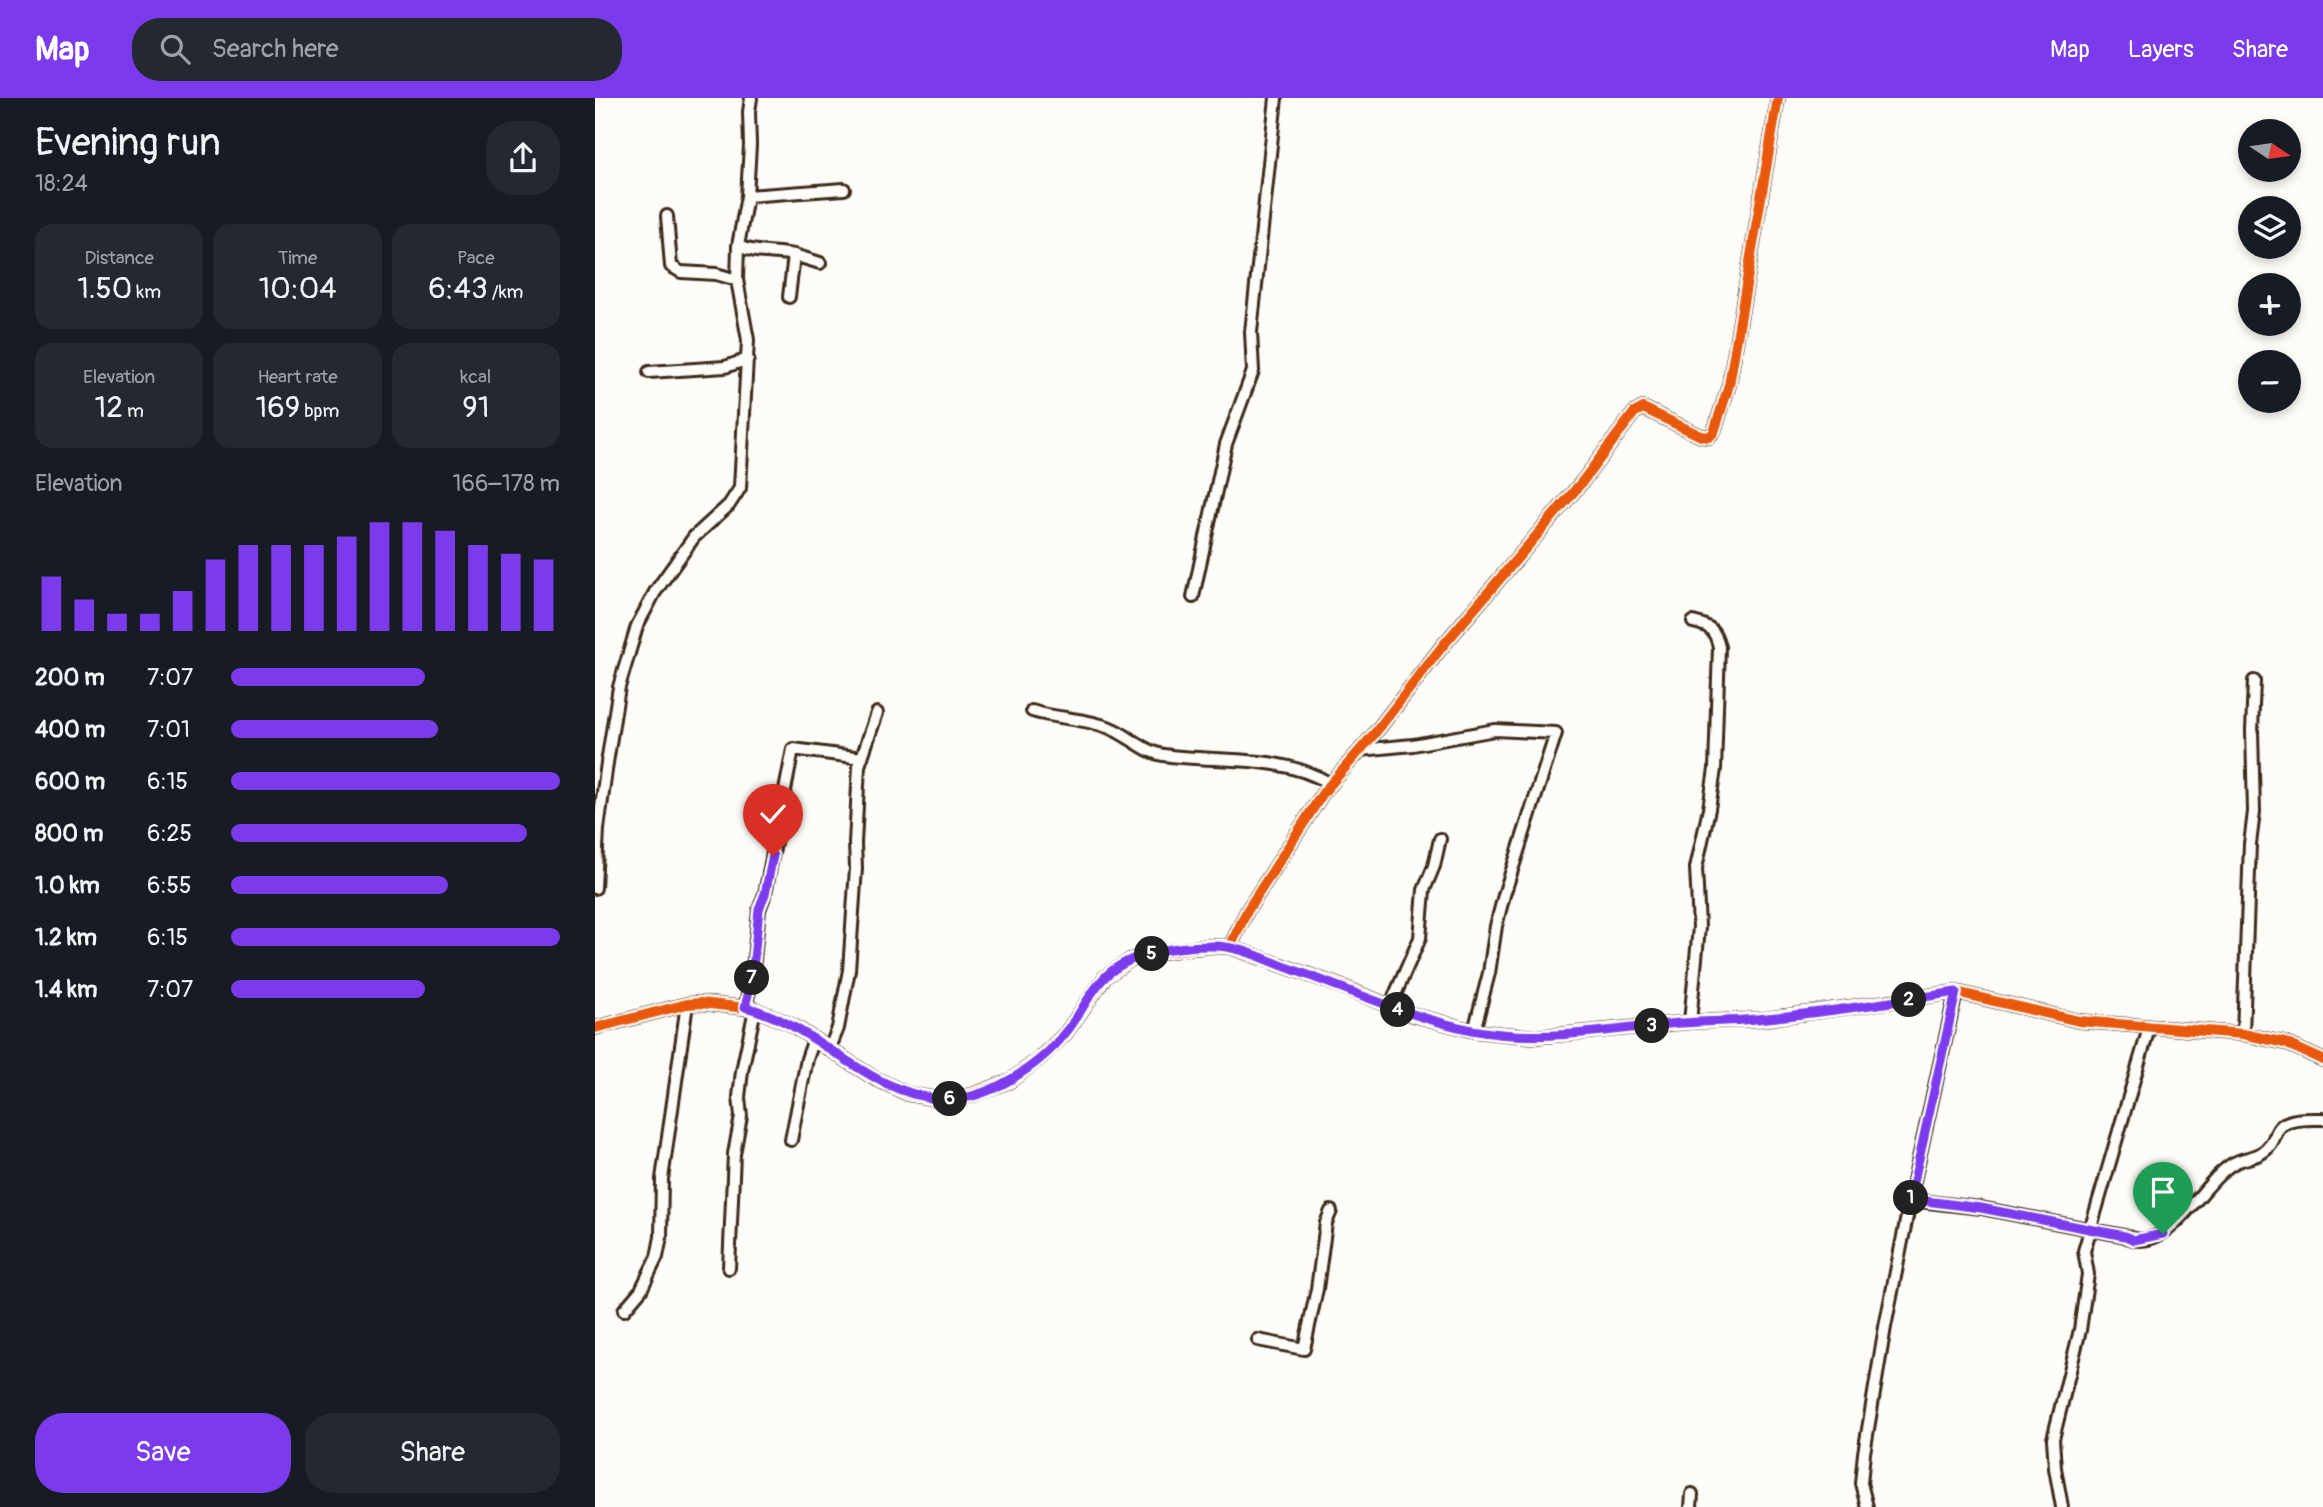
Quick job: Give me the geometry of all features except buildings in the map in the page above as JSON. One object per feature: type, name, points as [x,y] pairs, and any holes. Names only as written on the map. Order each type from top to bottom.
[{"type":"street","points":[[595,888],[598,829],[607,763],[626,659],[637,626],[655,592],[694,537],[737,495],[740,488],[748,340],[737,280],[738,246],[747,196],[751,98]]},
{"type":"street","points":[[1193,597],[1226,444],[1254,371],[1251,332],[1276,98]]},
{"type":"street","points":[[1230,947],[1247,911],[1331,784],[1441,648],[1582,482],[1637,410],[1643,408],[1702,436],[1709,437],[1714,432],[1728,385],[1778,98]]},
{"type":"street","points":[[747,196],[844,188]]},
{"type":"street","points":[[667,216],[671,266],[681,272],[716,274],[737,280]]},
{"type":"street","points":[[738,246],[751,251],[779,251],[820,263]]},
{"type":"street","points":[[789,297],[794,255]]},
{"type":"street","points":[[649,372],[725,367],[748,359]]},
{"type":"street","points":[[1690,1022],[1699,927],[1696,868],[1709,809],[1714,769],[1719,647],[1716,633],[1709,626],[1693,622]]},
{"type":"street","points":[[2243,1034],[2250,844],[2254,812],[2254,681]]},
{"type":"street","points":[[1031,711],[1111,728],[1166,756],[1274,763],[1304,770],[1331,784]]},
{"type":"street","points":[[830,1048],[838,1028],[849,971],[859,766],[877,713]]},
{"type":"street","points":[[1360,750],[1413,745],[1495,730],[1556,733],[1504,895],[1489,974],[1474,1031]]},
{"type":"street","points":[[729,1268],[734,1154],[741,1115],[739,1097],[759,909],[765,894],[793,749],[862,758]]},
{"type":"street","points":[[1390,1006],[1420,938],[1424,890],[1434,866],[1440,839]]},
{"type":"street","points":[[595,1028],[687,1004],[750,1008],[792,1026],[874,1078],[908,1094],[943,1100],[972,1095],[1010,1081],[1066,1033],[1105,977],[1130,960],[1186,948],[1230,947],[1409,1014],[1474,1031],[1535,1037],[1690,1022],[1765,1019],[1956,992],[2079,1021],[2243,1034],[2284,1044],[2323,1060]]},
{"type":"street","points":[[1867,1507],[1861,1483],[1885,1327],[1956,992]]},
{"type":"street","points":[[624,1310],[641,1290],[657,1257],[661,1237],[662,1179],[687,1004]]},
{"type":"street","points":[[2062,1507],[2053,1439],[2080,1330],[2088,1274],[2084,1251],[2148,1028]]},
{"type":"street","points":[[791,1140],[807,1059],[814,1039]]},
{"type":"street","points":[[1910,1199],[1981,1208],[2134,1240],[2163,1234],[2211,1182],[2234,1163],[2253,1158],[2271,1144],[2281,1126],[2299,1120],[2323,1119]]},
{"type":"street","points":[[1258,1340],[1304,1349],[1317,1289],[1326,1223],[1331,1211]]},
{"type":"street","points":[[1691,1507],[1692,1494]]},
{"type":"cycle path","points":[[1230,947],[1247,911],[1323,793],[1375,733],[1441,648],[1582,482],[1634,413],[1643,408],[1701,436],[1709,437],[1714,432],[1729,385],[1778,98]]},
{"type":"cycle path","points":[[595,1028],[687,1004],[755,1009],[792,1025],[874,1078],[908,1094],[943,1100],[972,1095],[1010,1081],[1066,1033],[1105,977],[1130,960],[1155,953],[1210,946],[1230,947],[1410,1014],[1474,1031],[1535,1037],[1690,1022],[1765,1019],[1956,992],[2079,1021],[2243,1034],[2285,1043],[2323,1060]]},
{"type":"route","points":[[773,856],[759,909],[752,979],[745,1007],[792,1026],[874,1078],[908,1094],[943,1100],[972,1095],[1010,1081],[1066,1033],[1105,977],[1130,960],[1186,948],[1230,947],[1343,987],[1409,1014],[1474,1031],[1535,1037],[1690,1022],[1765,1019],[1956,992],[1910,1199],[1981,1208],[2134,1240],[2163,1234]]}]
